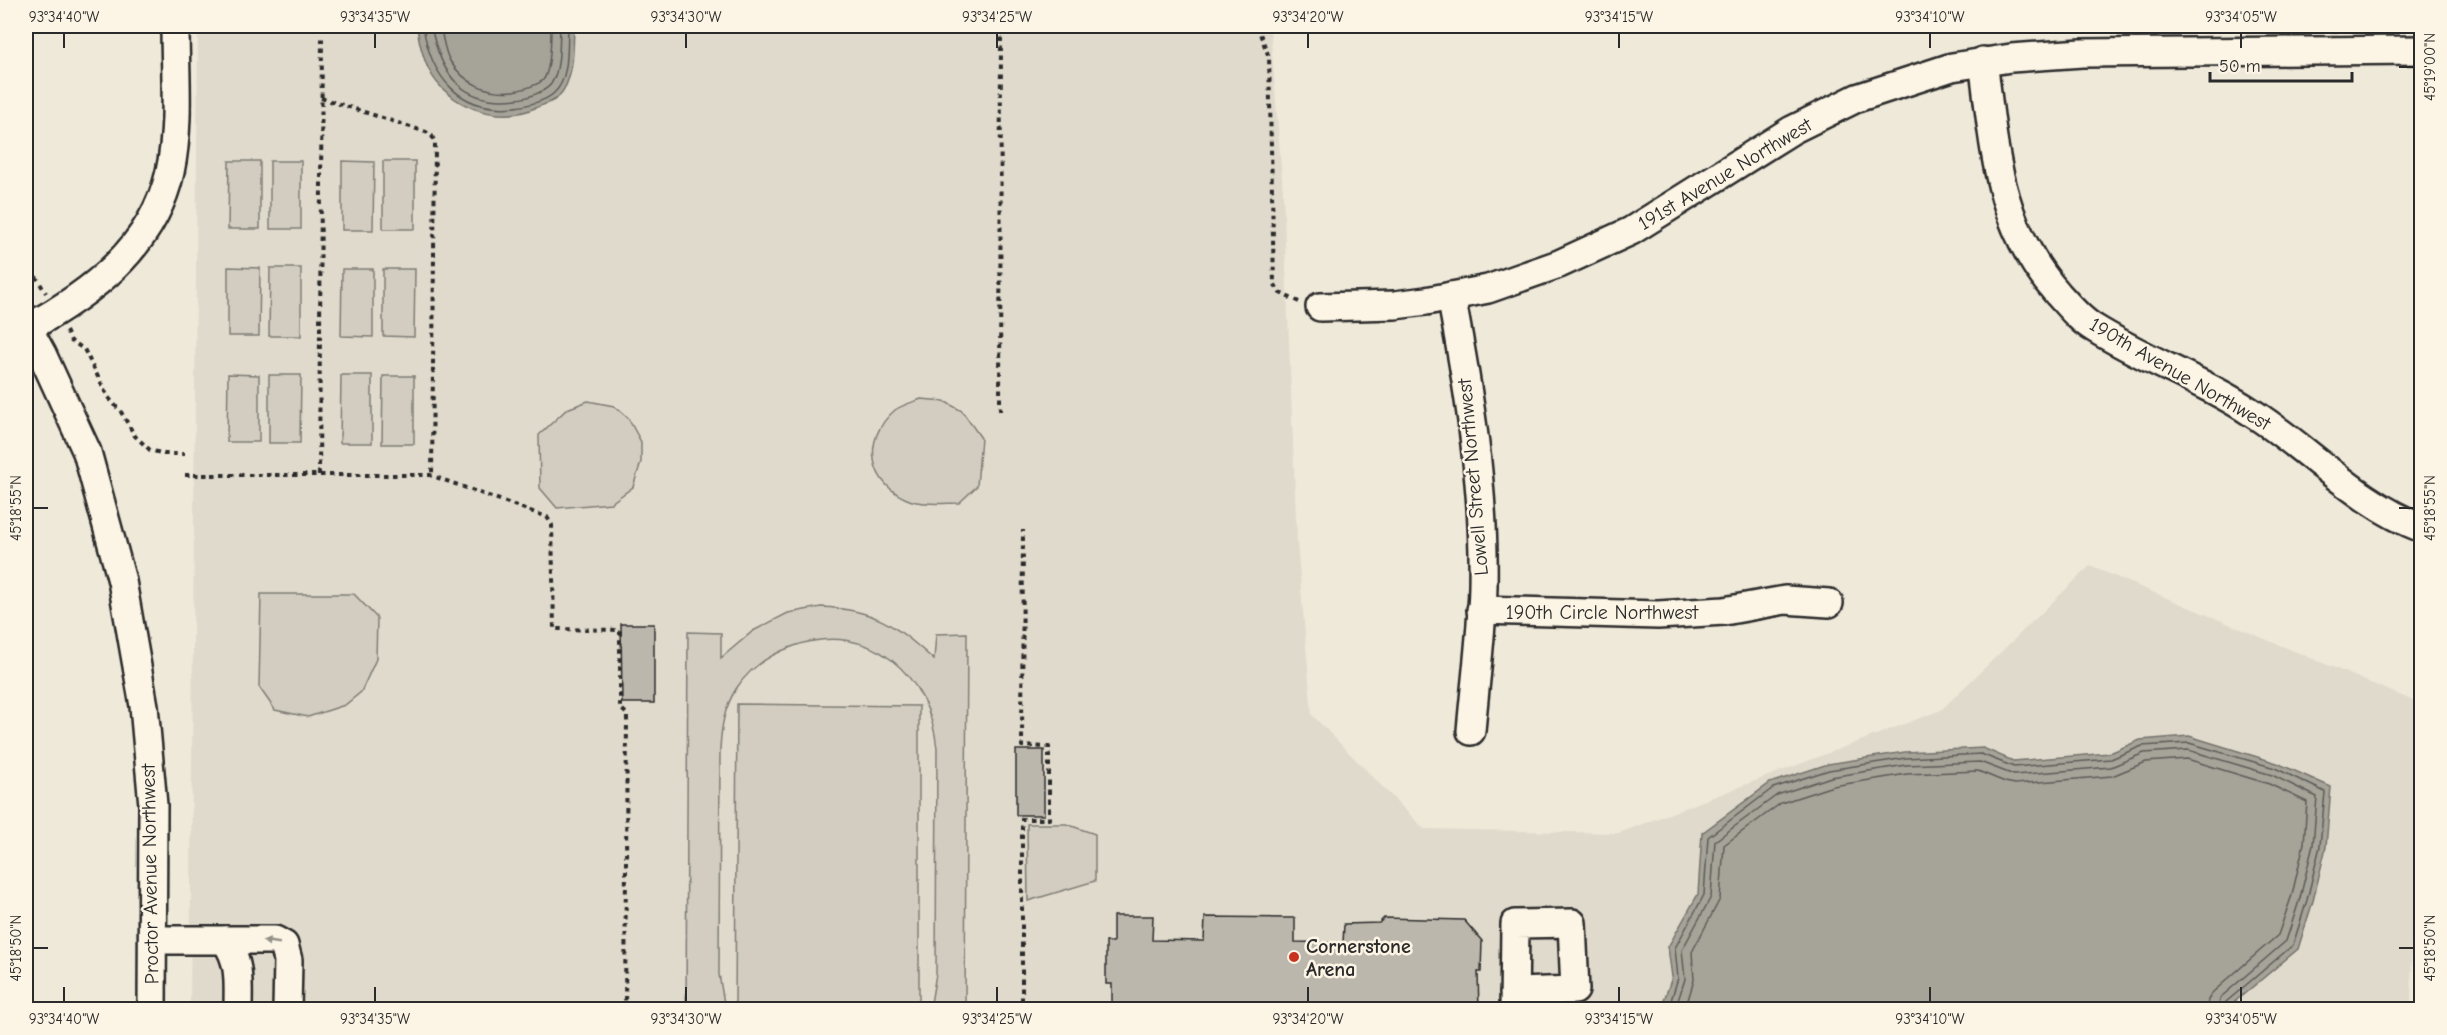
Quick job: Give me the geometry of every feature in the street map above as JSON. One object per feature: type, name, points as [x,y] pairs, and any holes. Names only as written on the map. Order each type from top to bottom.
[{"type":"street","points":[[26,327],[57,311],[101,280],[125,258],[148,228],[170,172],[173,150],[175,26]]},
{"type":"street","name":"191st Avenue Northwest","points":[[1320,307],[1395,305],[1451,297],[1488,289],[1521,278],[1595,249],[1656,216],[1775,139],[1857,98],[1921,76],[1983,61],[2082,53],[2421,50]]},
{"type":"street","name":"190th Avenue Northwest","points":[[1983,61],[1995,155],[2007,210],[2033,261],[2070,308],[2091,327],[2223,395],[2251,412],[2386,513],[2421,528]]},
{"type":"street","name":"Lowell Street Northwest","points":[[1451,297],[1462,355],[1478,482],[1483,555],[1471,731]]},
{"type":"street","name":"Proctor Avenue Northwest","points":[[26,327],[42,354],[87,452],[122,581],[144,706],[153,805],[152,1010]]},
{"type":"street","name":"190th Circle Northwest","points":[[1481,610],[1658,615],[1724,611],[1785,600],[1829,603]]},
{"type":"street","points":[[153,940],[275,940],[284,945],[288,960],[287,1010]]},
{"type":"street","points":[[225,940],[235,954],[238,976],[238,1010]]},
{"type":"path","points":[[1000,411],[1002,26]]},
{"type":"path","points":[[1257,26],[1269,57],[1274,283],[1281,293],[1296,302],[1320,307]]},
{"type":"path","points":[[319,475],[322,38]]},
{"type":"path","points":[[321,98],[426,132],[432,136],[435,143],[432,476]]},
{"type":"path","points":[[26,261],[57,311],[71,341],[84,349],[108,397],[121,412],[135,435],[150,450],[164,454],[185,454]]},
{"type":"path","points":[[184,475],[432,476],[547,517],[552,525],[554,629],[620,630],[620,708],[627,714],[625,1010]]},
{"type":"path","points":[[1022,1010],[1022,819],[1049,819],[1049,747],[1022,746],[1023,530]]},
{"type":"shaded area","points":[[198,26],[1270,26],[1283,192],[1297,542],[1312,715],[1424,829],[1619,833],[1941,710],[2090,566],[2421,704],[2422,879],[2412,935],[2411,1009],[190,1010]]},
{"type":"shaded area","points":[[229,161],[260,161],[260,229],[228,229]]},
{"type":"shaded area","points":[[270,161],[301,161],[301,229],[270,229]]},
{"type":"shaded area","points":[[342,161],[374,162],[373,230],[342,230]]},
{"type":"shaded area","points":[[383,161],[415,161],[415,229],[383,229]]},
{"type":"shaded area","points":[[228,267],[260,268],[259,336],[228,336]]},
{"type":"shaded area","points":[[270,268],[301,268],[301,336],[269,336]]},
{"type":"shaded area","points":[[342,269],[373,269],[373,337],[341,336]]},
{"type":"shaded area","points":[[383,269],[415,269],[414,337],[383,336]]},
{"type":"shaded area","points":[[228,374],[259,375],[259,442],[227,442]]},
{"type":"shaded area","points":[[269,375],[301,375],[300,443],[269,443]]},
{"type":"shaded area","points":[[341,375],[372,375],[372,443],[340,443]]},
{"type":"shaded area","points":[[383,376],[414,376],[414,444],[382,444]]},
{"type":"shaded area","points":[[921,399],[944,401],[962,411],[981,438],[977,486],[959,503],[912,501],[897,494],[878,474],[874,461],[874,448],[877,435],[884,422],[898,408]]},
{"type":"shaded area","points":[[588,401],[614,406],[628,418],[641,442],[641,462],[633,487],[611,503],[557,508],[540,488],[539,435],[567,409]]},
{"type":"shaded area","points":[[261,594],[354,594],[377,618],[376,659],[361,692],[345,705],[308,717],[275,710],[259,687]]},
{"type":"shaded area","points":[[821,607],[856,611],[883,621],[908,637],[934,660],[936,634],[967,633],[965,1009],[930,1009],[936,974],[937,748],[932,721],[922,697],[908,676],[891,660],[871,647],[847,641],[822,640],[794,646],[761,663],[741,681],[726,711],[720,750],[719,974],[725,1009],[686,1009],[688,632],[721,633],[721,658],[753,631],[788,613]]},
{"type":"shaded area","points":[[737,704],[919,706],[919,1009],[735,1009]]},
{"type":"shaded area","points":[[1027,824],[1066,824],[1095,834],[1095,881],[1028,901]]},
{"type":"water","points":[[417,26],[574,26],[571,72],[559,96],[545,104],[520,113],[490,113],[475,109],[448,94],[437,83],[425,60]]},
{"type":"water","points":[[2189,736],[2277,763],[2331,787],[2326,847],[2298,949],[2226,1009],[1661,1009],[1672,977],[1668,947],[1698,894],[1702,833],[1770,783],[1828,764],[1905,752],[1983,748],[2013,761],[2110,753],[2140,740]]},
{"type":"building","points":[[621,624],[654,624],[654,703],[622,703]]},
{"type":"building","points":[[1016,750],[1044,750],[1044,815],[1016,815]]},
{"type":"building","name":"Cornerstone Arena","points":[[1113,916],[1153,916],[1152,940],[1204,941],[1205,917],[1295,918],[1295,942],[1343,943],[1344,924],[1379,923],[1384,918],[1464,920],[1482,941],[1481,972],[1478,972],[1479,1010],[1112,1010],[1112,984],[1106,984],[1106,942],[1113,942]]},
{"type":"place","name":"Cornerstone Arena","points":[[1294,957]]}]
